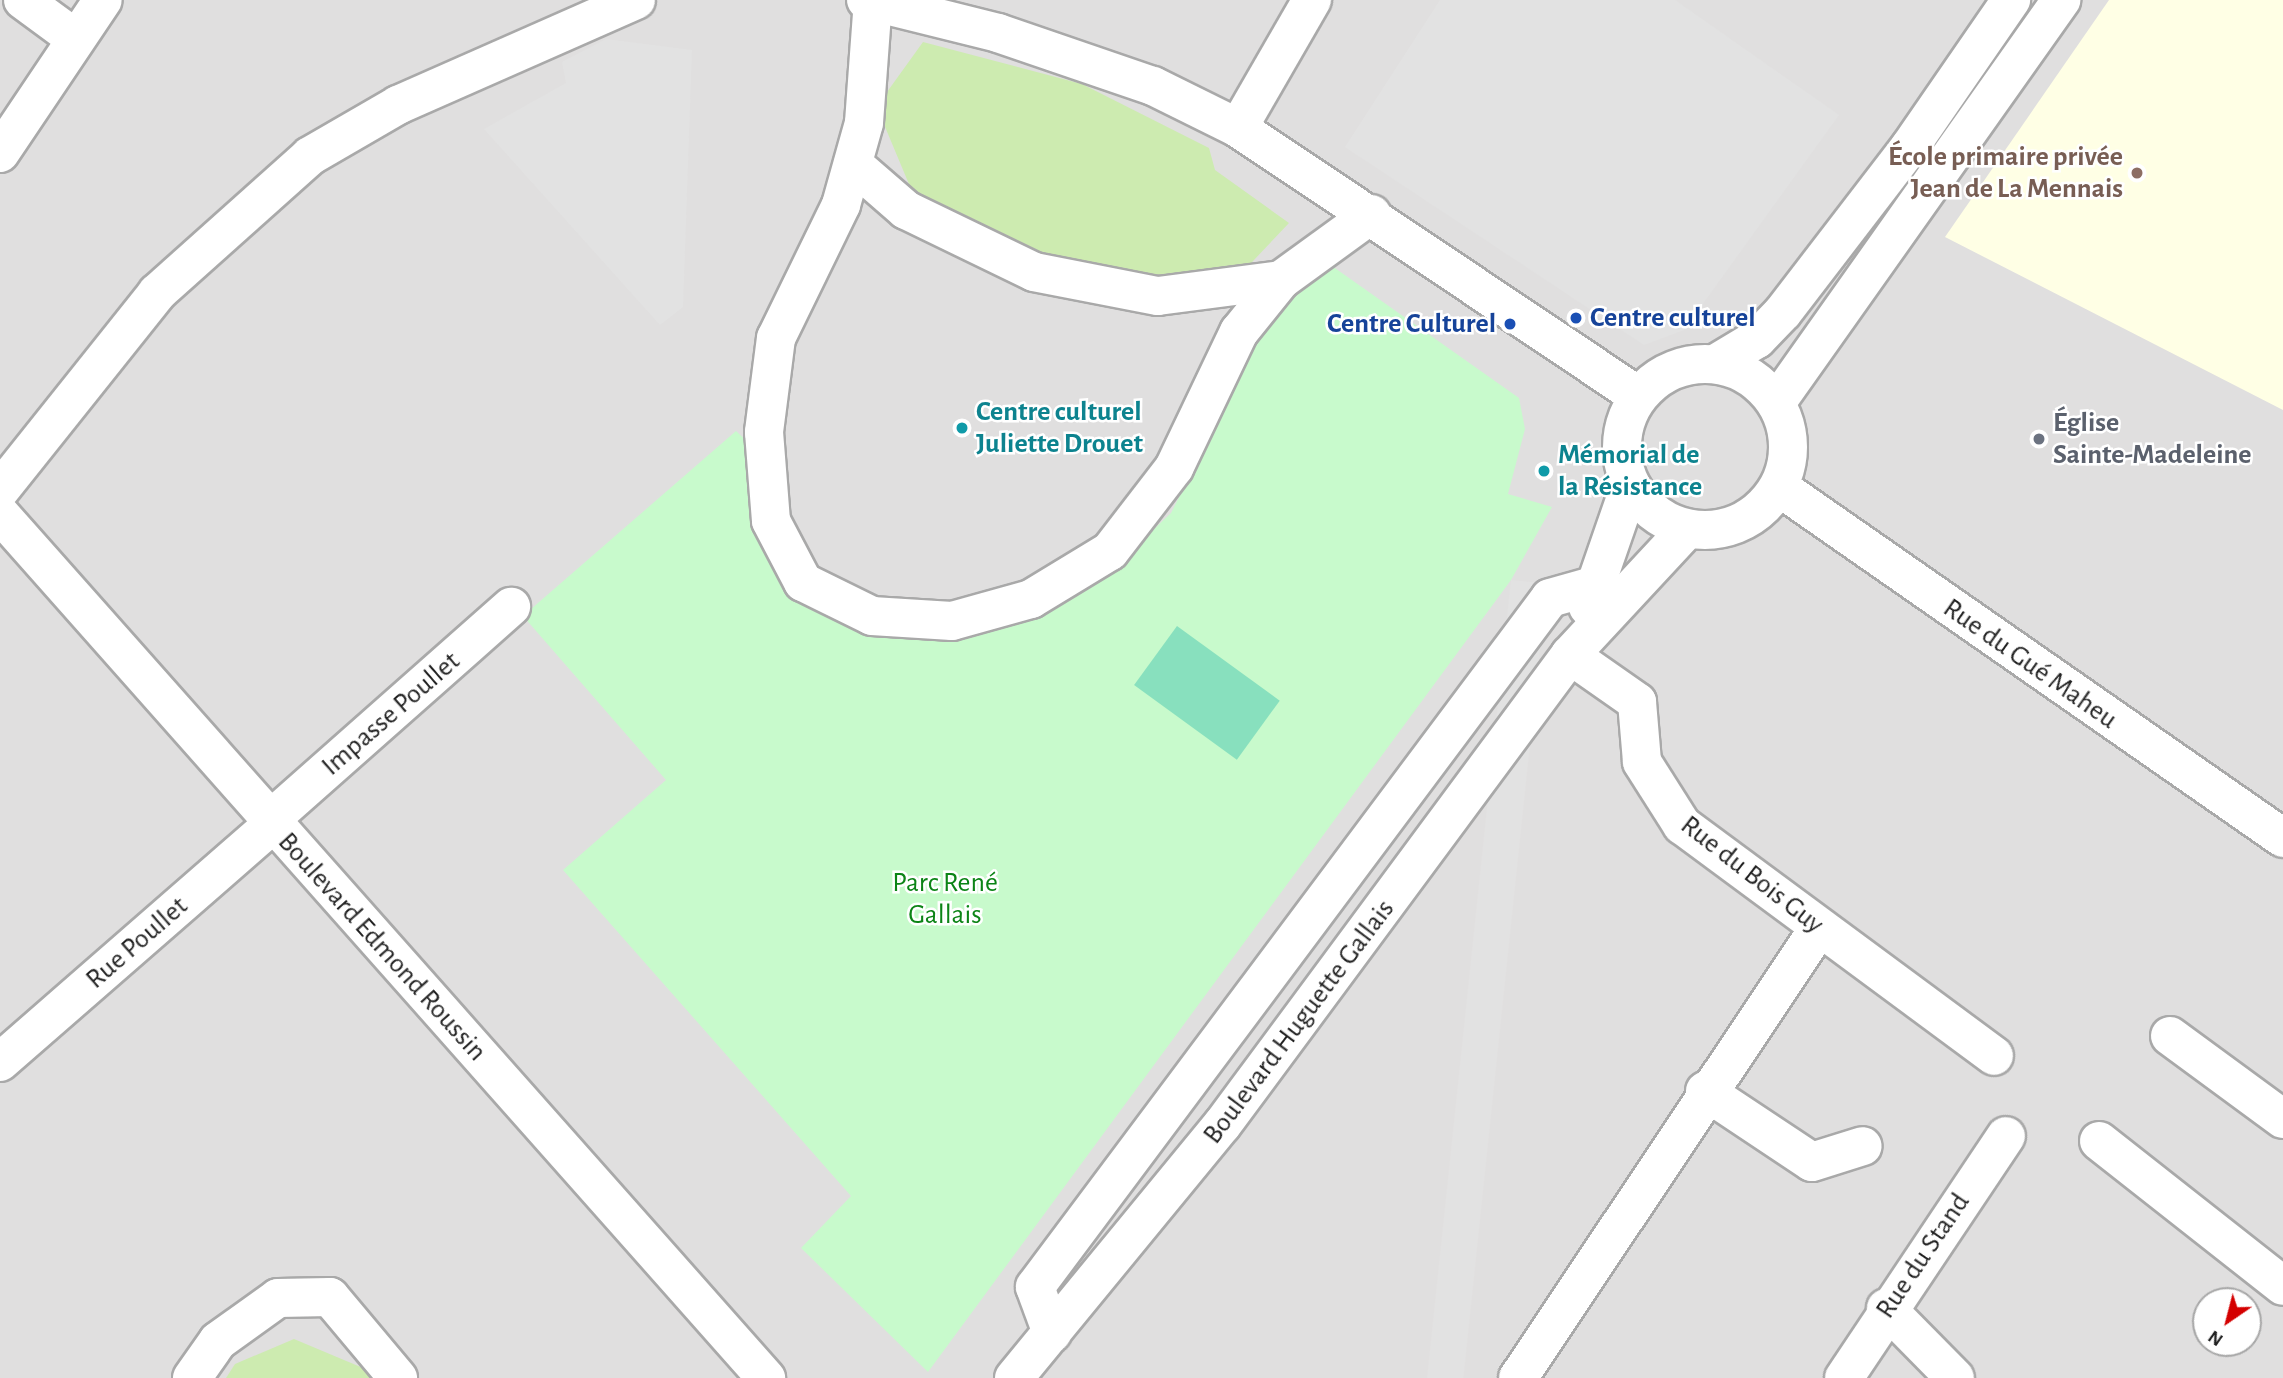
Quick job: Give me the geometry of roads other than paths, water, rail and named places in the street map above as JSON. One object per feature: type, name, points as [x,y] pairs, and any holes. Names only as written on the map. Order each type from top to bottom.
[{"type":"street","points":[[23,0],[75,38]]},
{"type":"street","points":[[0,153],[103,0]]},
{"type":"street","points":[[0,490],[157,293],[310,156],[398,105],[636,0]]},
{"type":"street","points":[[866,0],[998,33],[1153,86],[1238,128],[1372,214],[1639,396]]},
{"type":"street","points":[[873,0],[864,123],[841,205],[776,338],[764,432],[771,521],[803,582],[872,617],[952,621],[1031,598],[1110,551],[1174,468],[1239,332],[1281,280],[1372,214]]},
{"type":"street","points":[[1238,128],[1312,0]]},
{"type":"street","points":[[1716,364],[1760,384],[1776,403],[1787,430],[1788,459],[1779,487],[1740,524],[1687,529],[1654,514],[1630,486],[1623,434],[1639,396],[1674,370],[1716,364],[1757,339],[1799,293],[2011,0]]},
{"type":"street","points":[[1776,403],[2061,0]]},
{"type":"street","points":[[853,164],[906,210],[1034,272],[1158,296],[1281,280]]},
{"type":"street","name":"Boulevard Huguette Gallais","points":[[1570,655],[1630,486]]},
{"type":"street","name":"Rue du Gué Maheu","points":[[1779,487],[2283,838]]},
{"type":"street","name":"Boulevard Edmond Roussin","points":[[0,514],[272,822],[746,1372]]},
{"type":"street","name":"Boulevard Huguette Gallais","points":[[1014,1378],[1222,1125],[1570,655],[1687,529]]},
{"type":"street","points":[[1052,1333],[1035,1287],[1550,598],[1596,584]]},
{"type":"street","name":"Impasse Poullet","points":[[272,822],[511,607]]},
{"type":"street","name":"Rue du Bois Guy","points":[[1570,655],[1637,702],[1642,762],[1682,825],[1994,1056]]},
{"type":"street","name":"Rue Poullet","points":[[0,1062],[272,822]]},
{"type":"street","points":[[1518,1378],[1705,1091],[1819,928]]},
{"type":"street","points":[[2170,1036],[2283,1119]]},
{"type":"street","points":[[1705,1091],[1812,1162],[1863,1146]]},
{"type":"street","name":"Rue du Stand","points":[[1844,1378],[1886,1308],[2006,1136]]},
{"type":"street","points":[[2099,1141],[2283,1286]]},
{"type":"street","points":[[192,1378],[218,1341],[278,1298],[330,1297],[398,1378]]},
{"type":"street","points":[[1886,1308],[1955,1378]]},
{"type":"place","name":"École primaire privée Jean de La Mennais","points":[[2137,173]]},
{"type":"place","name":"Centre culturel","points":[[1576,318]]},
{"type":"place","name":"Centre Culturel","points":[[1510,324]]},
{"type":"place","name":"Centre culturel Juliette Drouet","points":[[962,428]]},
{"type":"place","name":"Église Sainte-Madeleine","points":[[2039,439]]},
{"type":"place","name":"Mémorial de la Résistance","points":[[1544,471]]},
{"type":"park label","name":"Parc René Gallais","points":[[945,899]]}]
